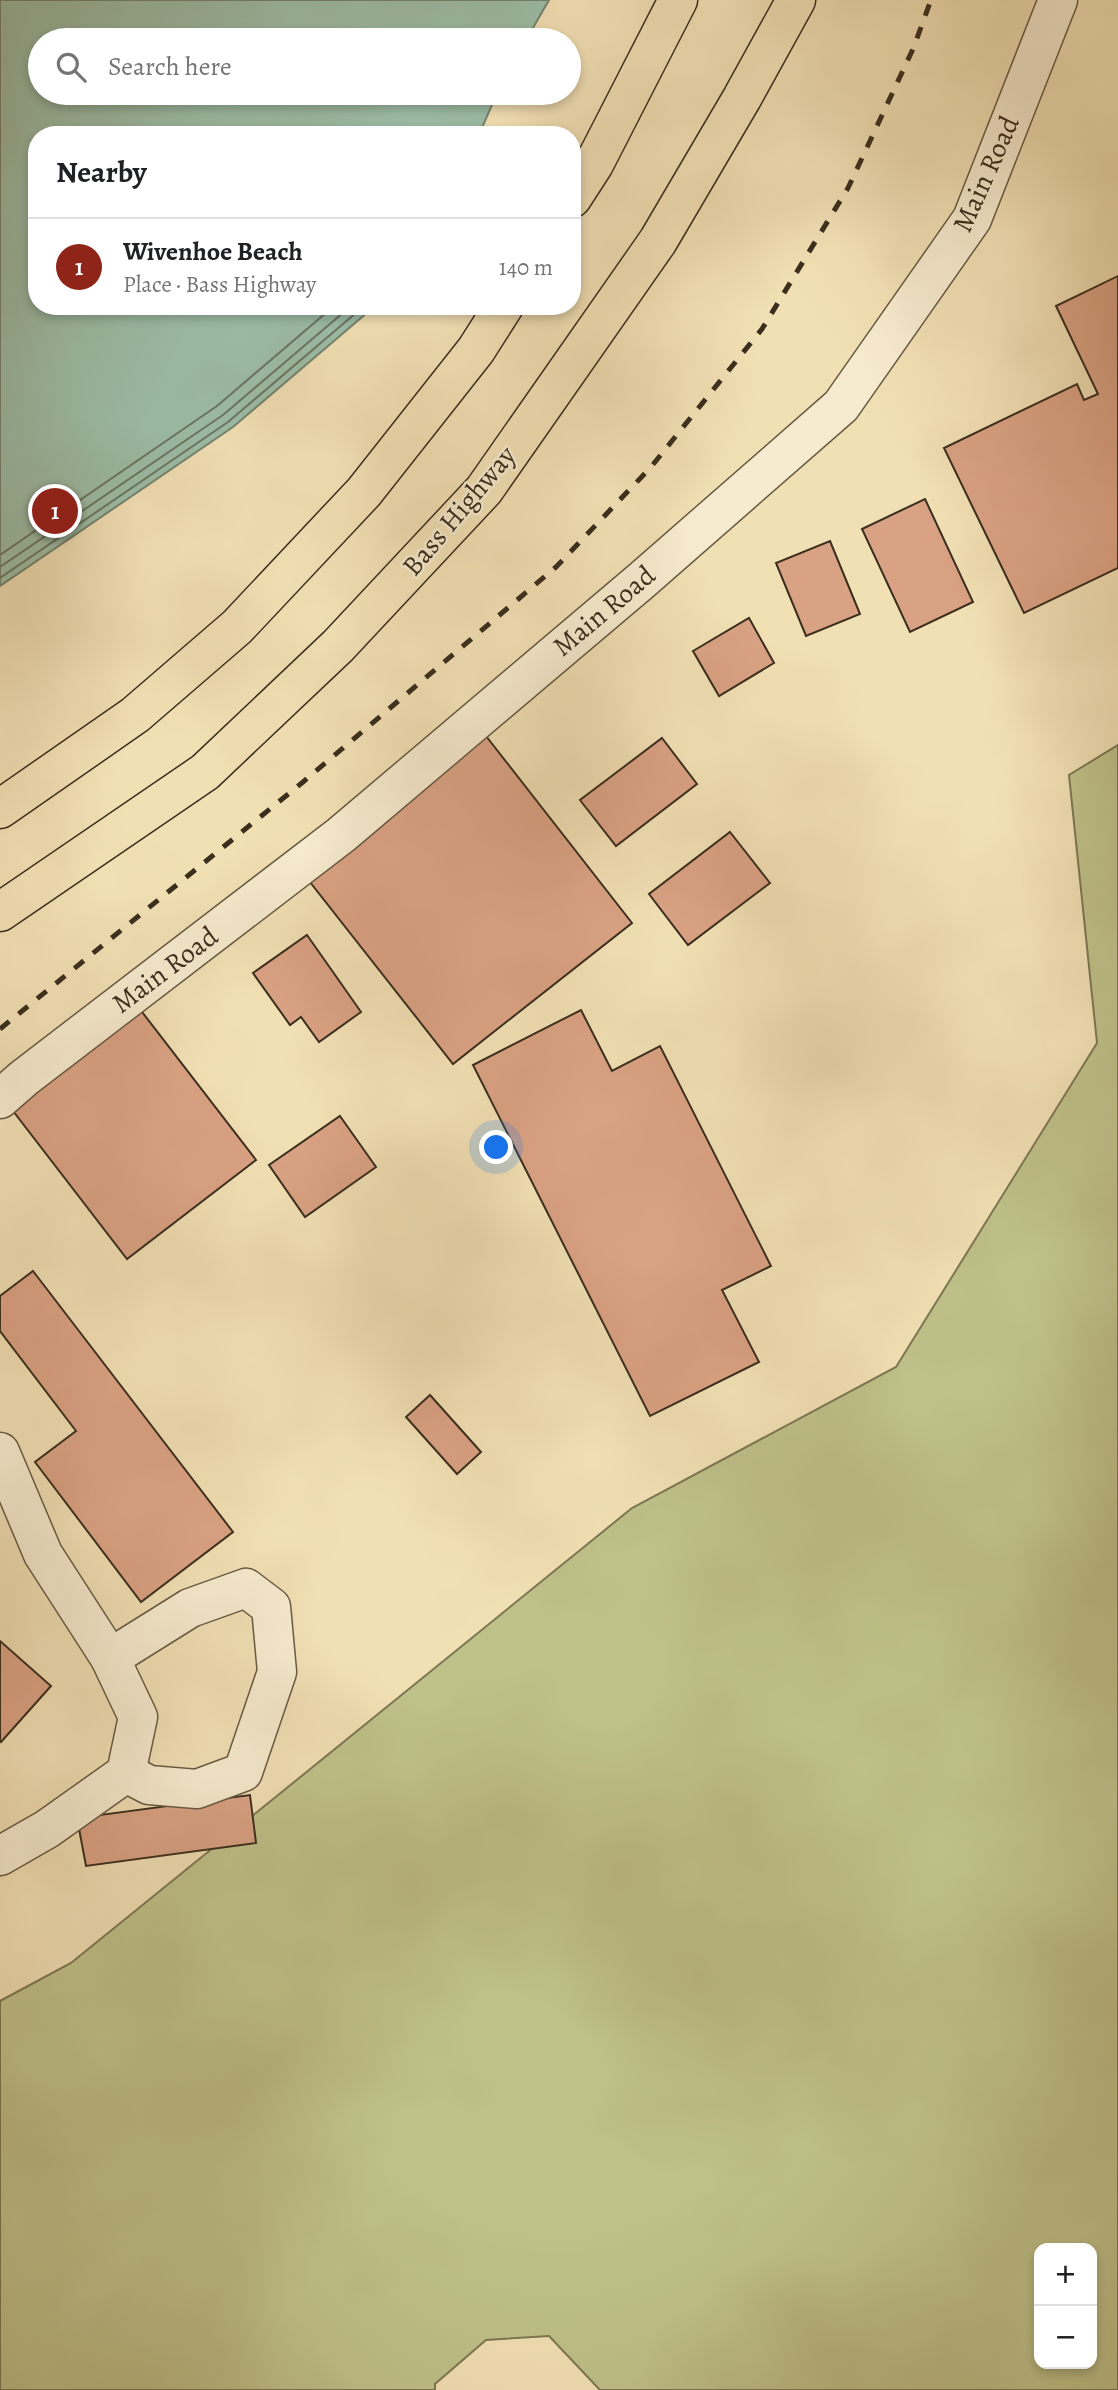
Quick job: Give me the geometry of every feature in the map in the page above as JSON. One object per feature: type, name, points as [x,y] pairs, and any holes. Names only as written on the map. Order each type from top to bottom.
[{"type":"highway","points":[[581,184],[594,164],[678,0]]},
{"type":"highway","name":"Bass Highway","points":[[0,912],[205,772],[338,646],[484,490],[658,241],[796,0]]},
{"type":"highway","points":[[0,809],[135,715],[236,627],[364,492],[476,350],[497,315]]},
{"type":"street","name":"Main Road","points":[[0,1099],[341,835],[640,581],[841,405],[972,219],[1058,0]]},
{"type":"street","points":[[0,1452],[43,1554],[110,1658],[138,1717],[126,1773],[47,1829],[0,1856]]},
{"type":"street","points":[[110,1658],[190,1608],[246,1588],[271,1607],[277,1672],[243,1772],[197,1789],[149,1785],[126,1773]]},
{"type":"green space","points":[[1118,745],[1118,2390],[600,2390],[549,2336],[486,2340],[435,2384],[435,2390],[0,2390],[0,2001],[71,1963],[632,1508],[896,1367],[1097,1043],[1069,775]]},
{"type":"water","points":[[0,0],[549,0],[533,28],[28,28],[28,105],[492,105],[483,126],[28,126],[28,315],[364,315],[233,427],[0,586]]},
{"type":"building","points":[[1118,276],[1118,568],[1024,613],[944,448],[1077,384],[1084,400],[1098,394],[1056,306]]},
{"type":"building","points":[[925,499],[973,602],[910,632],[862,529]]},
{"type":"building","points":[[830,541],[860,614],[806,636],[776,563]]},
{"type":"building","points":[[749,618],[774,663],[719,696],[693,651]]},
{"type":"building","points":[[486,736],[632,923],[453,1064],[306,877]]},
{"type":"building","points":[[662,738],[697,784],[616,846],[580,800]]},
{"type":"building","points":[[730,832],[770,883],[688,945],[649,894]]},
{"type":"building","points":[[307,935],[361,1012],[319,1042],[301,1017],[290,1025],[253,973]]},
{"type":"building","points":[[139,1008],[256,1160],[127,1259],[10,1107]]},
{"type":"building","points":[[581,1010],[612,1071],[660,1046],[771,1266],[722,1290],[759,1362],[650,1416],[473,1065]]},
{"type":"building","points":[[340,1116],[376,1167],[305,1217],[269,1165]]},
{"type":"building","points":[[33,1271],[233,1532],[141,1602],[35,1462],[76,1431],[0,1331],[0,1296]]},
{"type":"building","points":[[430,1395],[481,1452],[457,1474],[406,1417]]},
{"type":"building","points":[[0,1641],[51,1686],[1,1742],[0,1741]]},
{"type":"building","points":[[250,1795],[256,1843],[86,1866],[77,1818]]},
{"type":"railway","points":[[0,1029],[303,782],[556,567],[651,467],[762,329],[848,188],[913,49],[931,0]]},
{"type":"place","name":"Wivenhoe Beach","points":[[55,511]]}]
